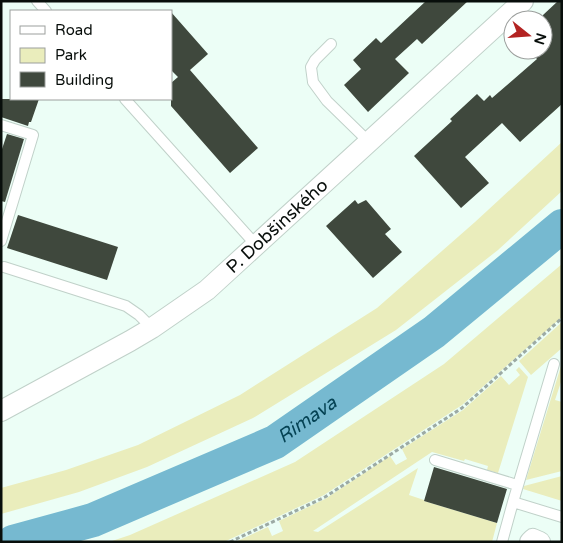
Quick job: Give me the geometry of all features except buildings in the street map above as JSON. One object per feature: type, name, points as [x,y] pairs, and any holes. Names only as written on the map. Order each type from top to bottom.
[{"type":"street","name":"P. Dobšinského","points":[[1,411],[152,328],[207,290],[524,1]]},
{"type":"street","points":[[530,542],[533,540],[540,542]]},
{"type":"lane","points":[[331,44],[315,60],[311,67],[313,82],[327,101],[368,142]]},
{"type":"lane","points":[[126,100],[256,245]]},
{"type":"lane","points":[[1,125],[33,135],[1,241]]},
{"type":"lane","points":[[4,267],[126,306],[139,315],[152,328]]},
{"type":"lane","points":[[502,542],[512,502],[554,364]]},
{"type":"lane","points":[[435,460],[517,485]]},
{"type":"lane","points":[[512,502],[562,517]]},
{"type":"path","points":[[230,542],[325,498],[462,408],[562,318]]},
{"type":"green space","points":[[562,142],[562,191],[498,250],[396,330],[253,418],[147,467],[79,492],[1,514],[1,488],[66,470],[138,445],[240,395],[377,308]]},
{"type":"green space","points":[[562,264],[562,317],[462,405],[324,495],[224,542],[109,542],[130,535],[295,462],[444,364]]},
{"type":"green space","points":[[562,322],[562,348],[531,375],[519,361]]},
{"type":"green space","points":[[561,366],[562,379],[555,400],[562,402],[562,471],[526,480]]},
{"type":"green space","points":[[519,367],[528,377],[498,473],[487,470],[488,466],[432,452],[313,531],[318,532],[418,468],[409,495],[497,523],[492,542],[235,542],[268,527],[272,536],[283,531],[279,521],[325,499],[390,456],[396,465],[407,459],[402,449],[463,410],[501,376],[509,385],[520,375],[516,370]]},
{"type":"green space","points":[[562,476],[562,501],[523,489],[524,486]]},
{"type":"waterway","name":"Rimava","points":[[13,542],[93,520],[275,442],[434,332],[562,226]]}]
